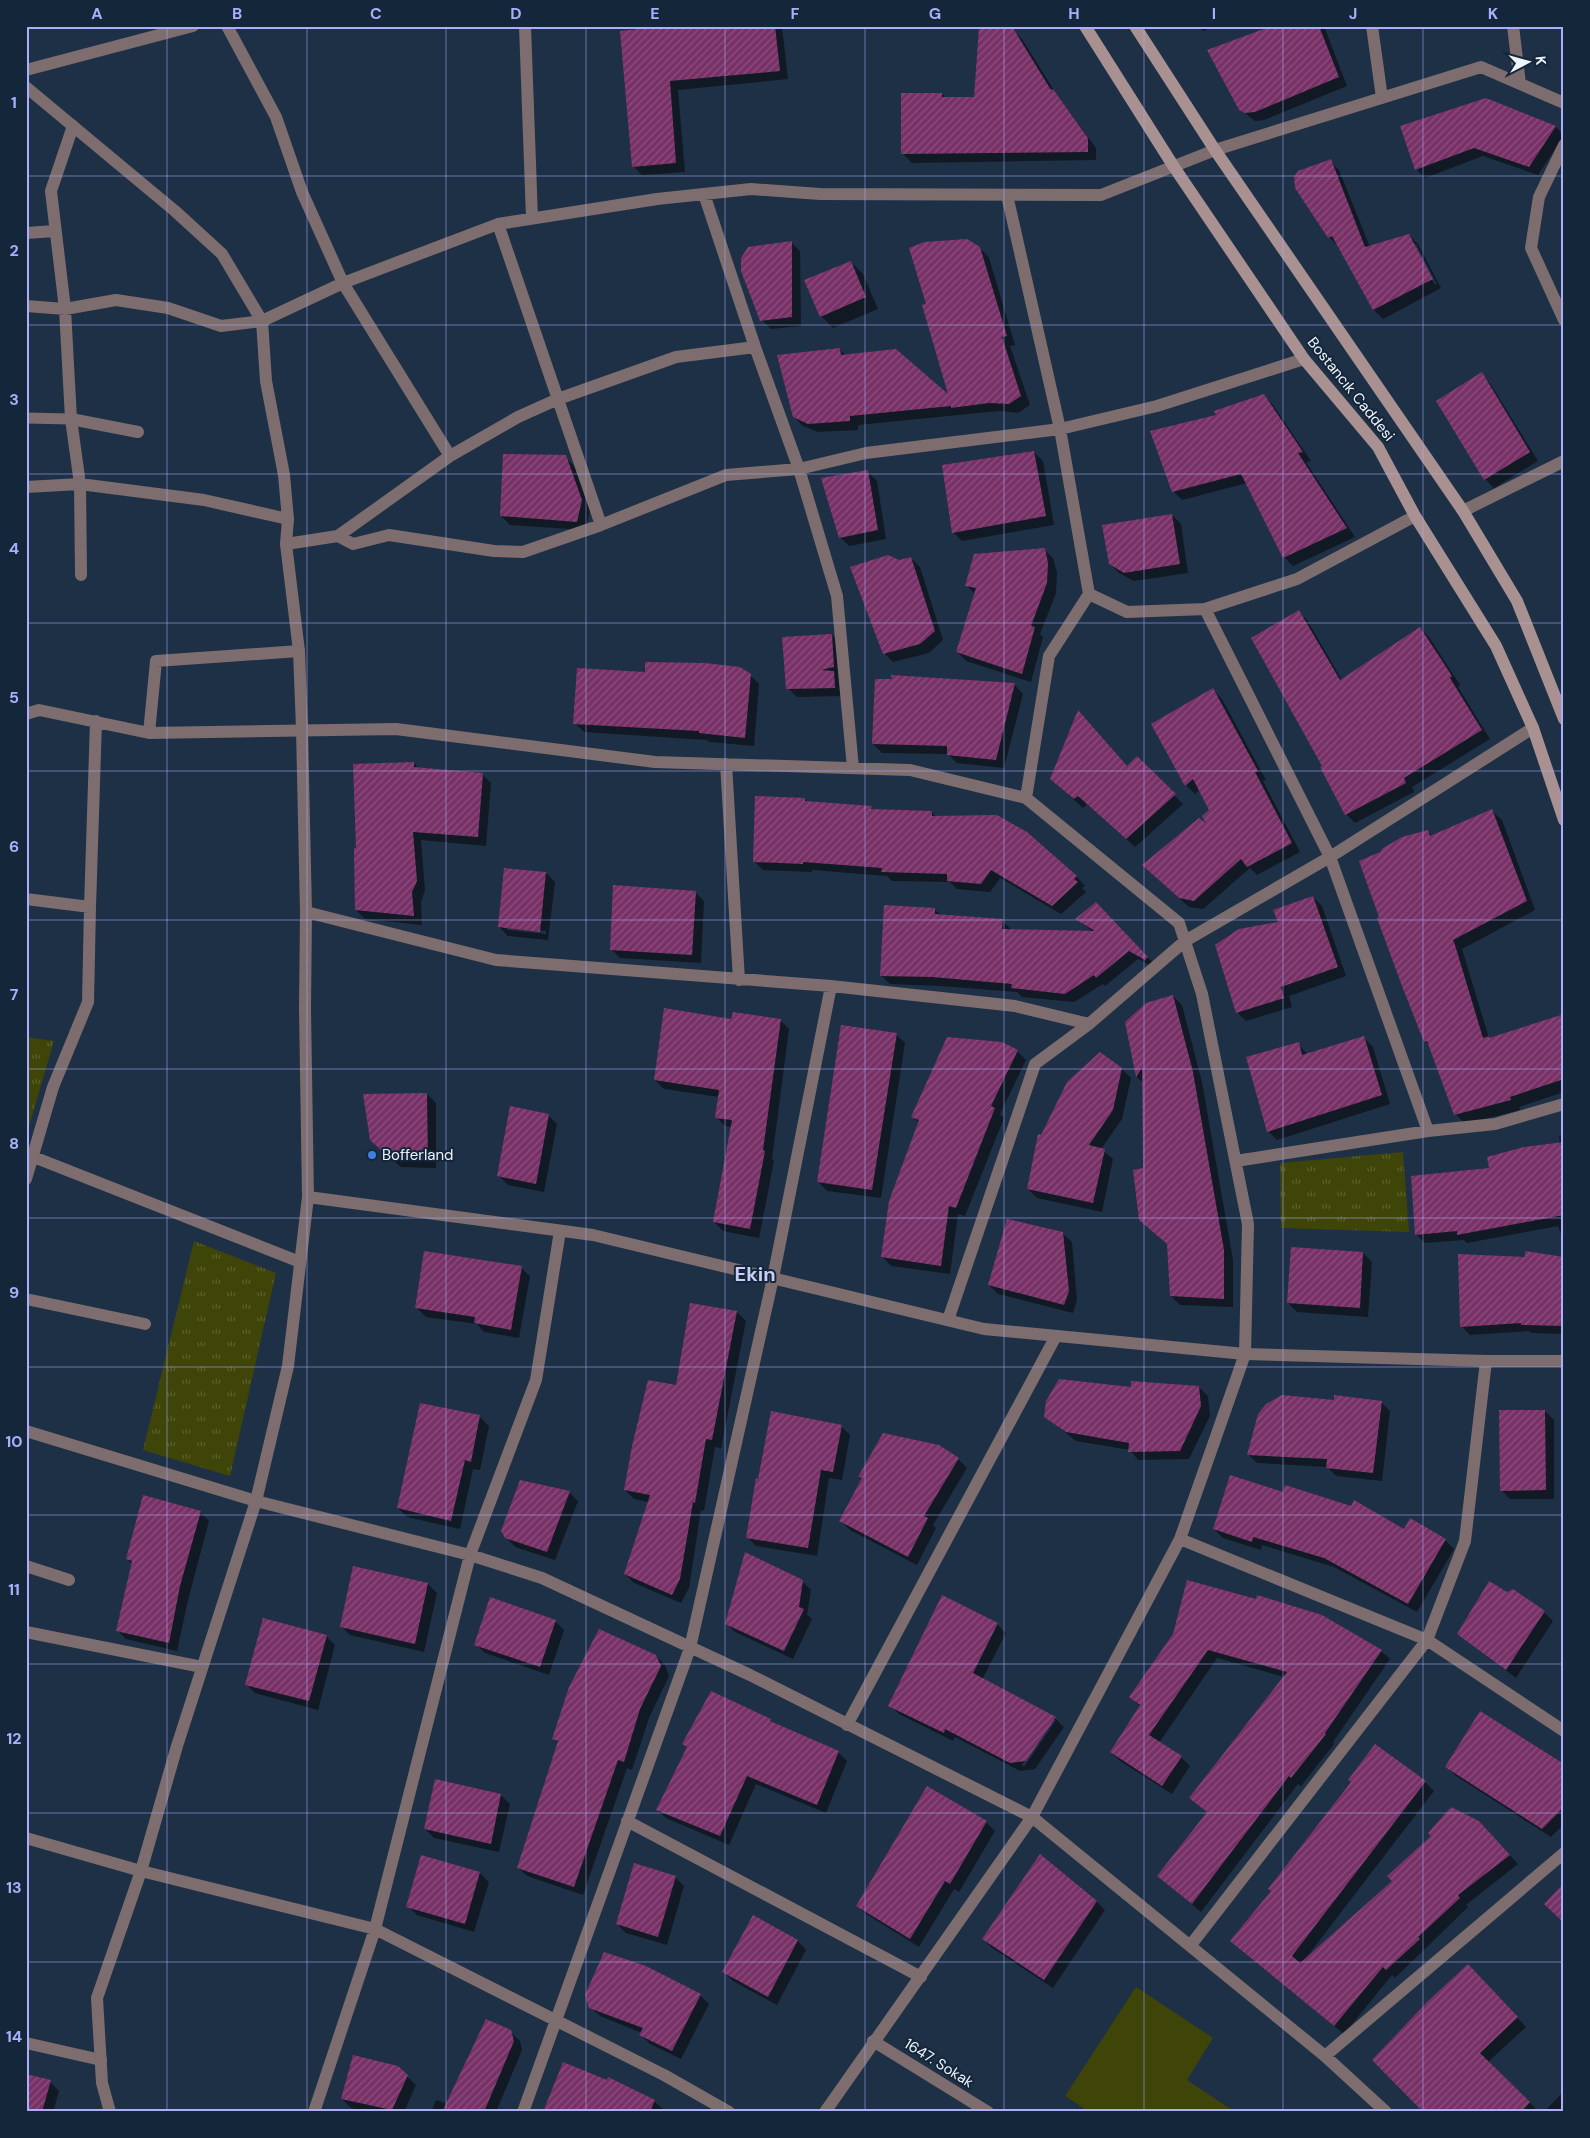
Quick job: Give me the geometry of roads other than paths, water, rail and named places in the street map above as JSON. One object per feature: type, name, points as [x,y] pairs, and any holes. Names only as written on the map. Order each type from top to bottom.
[{"type":"main road","name":"Bostancık Caddesi","points":[[1084,26],[1174,167],[1304,359],[1378,447],[1415,516],[1496,646],[1533,728],[1564,820]]},
{"type":"main road","name":"Bostancık Caddesi","points":[[1135,26],[1215,150],[1463,511],[1516,601],[1560,694],[1564,719]]},
{"type":"street","points":[[26,70],[172,28],[193,26]]},
{"type":"street","points":[[227,26],[276,117],[302,192],[343,284],[450,456]]},
{"type":"street","points":[[526,26],[532,218]]},
{"type":"street","points":[[1372,26],[1382,98]]},
{"type":"street","points":[[1513,26],[1520,84]]},
{"type":"street","points":[[26,306],[65,309],[116,300],[168,308],[221,326],[262,321],[343,284],[498,224],[532,218],[751,189],[820,194],[1101,195],[1215,150],[1481,68],[1564,103]]},
{"type":"street","points":[[26,87],[175,210],[222,254],[262,321],[266,381],[284,475],[288,518],[286,544],[299,652],[306,912],[305,1009],[308,1197],[288,1366],[256,1501],[202,1666],[140,1871],[97,1998],[102,2083],[110,2112]]},
{"type":"street","points":[[73,126],[51,192],[65,309],[71,419],[80,484],[82,575]]},
{"type":"street","points":[[1564,145],[1539,197],[1531,248],[1564,320]]},
{"type":"street","points":[[704,194],[754,346],[799,469],[836,596],[853,768]]},
{"type":"street","points":[[1007,195],[1060,429],[1089,594],[1049,656],[1026,798]]},
{"type":"street","points":[[498,224],[601,525]]},
{"type":"street","points":[[26,233],[55,231]]},
{"type":"street","points":[[286,544],[338,536],[450,456],[518,417],[558,399],[676,357],[754,346]]},
{"type":"street","points":[[338,536],[353,544],[389,535],[494,552],[523,552],[601,525],[726,475],[799,469],[866,453],[1060,429],[1157,406],[1304,359]]},
{"type":"street","points":[[71,419],[138,432]]},
{"type":"street","points":[[1463,511],[1564,461]]},
{"type":"street","points":[[26,487],[80,484],[204,500],[288,518]]},
{"type":"street","points":[[1089,594],[1128,612],[1205,609],[1297,579],[1415,516]]},
{"type":"street","points":[[1205,609],[1330,857],[1428,1132]]},
{"type":"street","points":[[149,734],[156,661],[299,652]]},
{"type":"street","points":[[26,714],[38,710],[96,721],[149,734],[302,729],[396,729],[655,762],[910,770],[1026,798],[1179,923],[1202,994],[1248,1224],[1245,1354],[1180,1539],[1032,1817],[825,2112]]},
{"type":"street","points":[[26,1180],[30,1155],[53,1087],[88,1002],[96,721]]},
{"type":"street","points":[[948,1320],[1035,1064],[1089,1024],[1185,941],[1330,857],[1533,728]]},
{"type":"street","points":[[726,764],[739,980]]},
{"type":"street","points":[[26,899],[90,907]]},
{"type":"street","points":[[306,912],[496,960],[831,986],[1015,1006],[1089,1024]]},
{"type":"street","points":[[524,2112],[555,2020],[690,1648],[773,1278],[831,986]]},
{"type":"street","points":[[1236,1161],[1428,1132],[1495,1124],[1564,1104]]},
{"type":"street","points":[[30,1155],[300,1262]]},
{"type":"street","points":[[308,1197],[593,1235],[984,1329],[1245,1354],[1486,1362],[1564,1361]]},
{"type":"street","points":[[314,2112],[375,1929],[470,1555],[536,1380],[560,1231]]},
{"type":"street","points":[[26,1299],[146,1324]]},
{"type":"street","points":[[847,1725],[1056,1336]]},
{"type":"street","points":[[1190,1946],[1427,1640],[1466,1541],[1486,1362]]},
{"type":"street","points":[[26,1431],[256,1501],[470,1555],[542,1578],[690,1648],[1032,1817],[1325,2056],[1386,2112]]},
{"type":"street","points":[[1180,1539],[1427,1640],[1564,1730]]},
{"type":"street","points":[[26,1566],[69,1580]]},
{"type":"street","points":[[26,1632],[202,1666]]},
{"type":"street","points":[[627,1821],[921,1977]]},
{"type":"street","points":[[26,1838],[140,1871],[375,1929],[664,2075],[729,2112]]},
{"type":"street","points":[[1325,2056],[1564,1853]]},
{"type":"street","name":"1647. Sokak","points":[[873,2041],[988,2112]]},
{"type":"street","points":[[26,2044],[100,2060]]},
{"type":"lane","points":[[26,418],[71,419]]},
{"type":"place","name":"Bofferland","points":[[372,1155]]},
{"type":"district","name":"Ekin","points":[[755,1274]]}]
